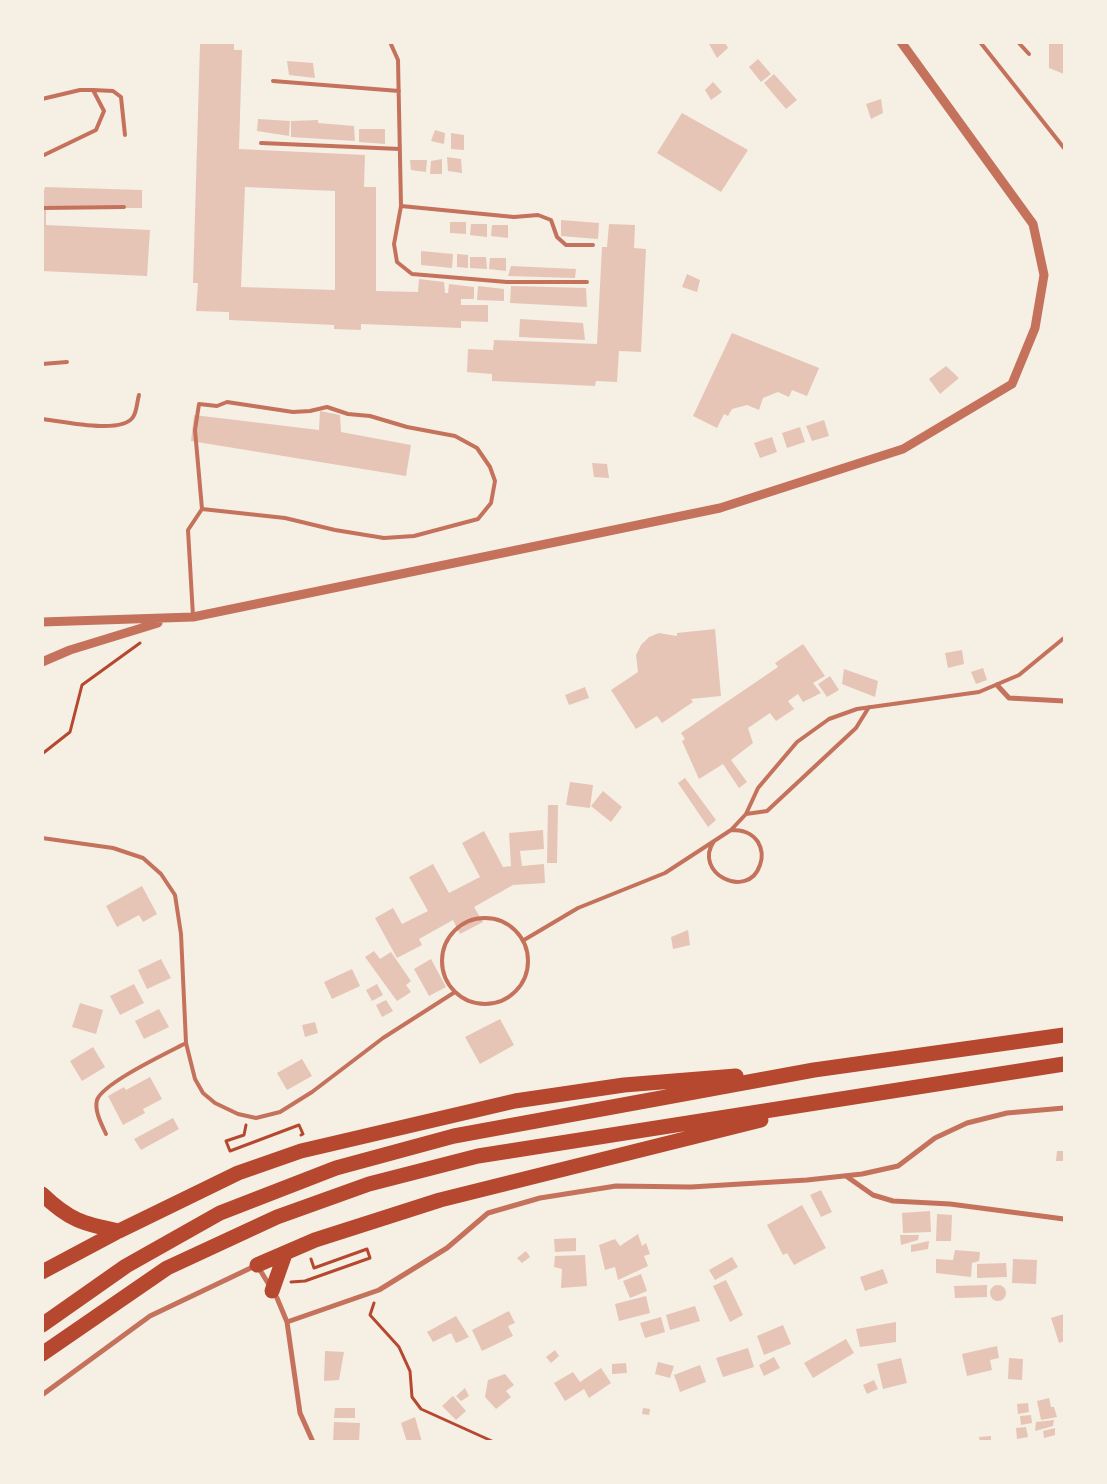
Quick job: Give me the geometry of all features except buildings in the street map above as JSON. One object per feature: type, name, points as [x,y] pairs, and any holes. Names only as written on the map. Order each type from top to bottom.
[{"type":"highway","points":[[42,1326],[126,1266],[220,1213],[336,1168],[454,1136],[814,1070],[1064,1036]]},
{"type":"highway","points":[[42,1354],[167,1268],[277,1217],[369,1184],[478,1156],[653,1127],[838,1101],[1064,1064]]},
{"type":"highway","points":[[42,1272],[119,1231],[238,1173],[301,1151],[505,1103],[624,1085],[814,1070]]},
{"type":"highway","points":[[257,1265],[315,1240],[440,1200],[838,1101]]},
{"type":"highway","points":[[42,1194],[62,1213],[87,1225],[119,1231]]},
{"type":"highway","points":[[272,1291],[285,1254]]},
{"type":"street","points":[[42,622],[193,617],[720,508],[904,449],[1012,384],[1035,328],[1044,275],[1033,224],[901,42]]},
{"type":"street","points":[[42,662],[70,650],[170,619]]},
{"type":"street","points":[[997,685],[1009,698],[1064,701]]},
{"type":"street","points":[[287,1322],[379,1290],[448,1248],[488,1213],[540,1198],[616,1186],[691,1187],[846,1176],[898,1166],[935,1138],[967,1123],[1007,1113],[1064,1108]]},
{"type":"street","points":[[846,1176],[873,1195],[893,1201],[950,1204],[1064,1219]]},
{"type":"street","points":[[42,1395],[150,1316],[232,1275],[257,1265],[287,1322],[300,1413],[313,1442]]},
{"type":"lane","points":[[390,42],[398,60],[401,206],[394,244],[397,262],[412,274],[507,282],[587,282]]},
{"type":"lane","points":[[980,42],[1064,148]]},
{"type":"lane","points":[[1018,42],[1029,54]]},
{"type":"lane","points":[[273,82],[398,91]]},
{"type":"lane","points":[[42,156],[96,130],[104,111],[94,90]]},
{"type":"lane","points":[[42,99],[71,92],[113,91],[121,98],[125,135]]},
{"type":"lane","points":[[261,143],[400,149]]},
{"type":"lane","points":[[401,206],[514,216],[538,215],[551,220],[557,237],[566,245],[593,245]]},
{"type":"lane","points":[[42,208],[124,207]]},
{"type":"lane","points":[[42,364],[67,362]]},
{"type":"lane","points":[[42,419],[110,427],[125,425],[133,417],[139,395]]},
{"type":"lane","points":[[193,617],[188,530],[202,509],[196,430],[199,404],[217,406],[227,402],[292,412],[328,407],[348,414],[370,416],[407,427],[455,436],[478,448],[490,467],[495,481],[491,503],[478,519],[414,536],[384,538],[336,530],[285,518],[202,509]]},
{"type":"lane","points":[[524,940],[578,908],[666,873],[717,837],[731,830],[746,814],[758,788],[797,742],[829,719],[857,709],[979,692],[1019,675],[1064,638]]},
{"type":"lane","points":[[746,814],[767,811],[856,728],[869,708]]},
{"type":"lane","points":[[717,837],[710,852],[712,868],[716,875],[731,882],[747,880],[759,868],[762,852],[759,844],[747,832],[731,830]]},
{"type":"lane","points":[[42,838],[113,848],[142,858],[161,874],[175,895],[181,934],[186,1043],[195,1078],[203,1093],[215,1103],[238,1114],[256,1118],[280,1112],[312,1092],[383,1038],[455,992]]},
{"type":"lane","points":[[492,917],[505,921],[516,929],[524,940],[529,964],[526,976],[511,996],[501,1001],[483,1004],[465,1000],[447,982],[442,962],[446,942],[454,930],[472,920],[492,917]]},
{"type":"lane","points":[[106,1134],[97,1111],[97,1100],[110,1085],[186,1043]]},
{"type":"path","points":[[42,754],[70,732],[82,685],[142,642]]},
{"type":"path","points":[[244,1134],[226,1140],[230,1151],[299,1125],[303,1134],[294,1138]]},
{"type":"path","points":[[305,1281],[370,1258],[367,1249],[314,1268]]},
{"type":"path","points":[[379,1290],[370,1315],[399,1347],[410,1371],[412,1397],[421,1409],[494,1442]]}]
